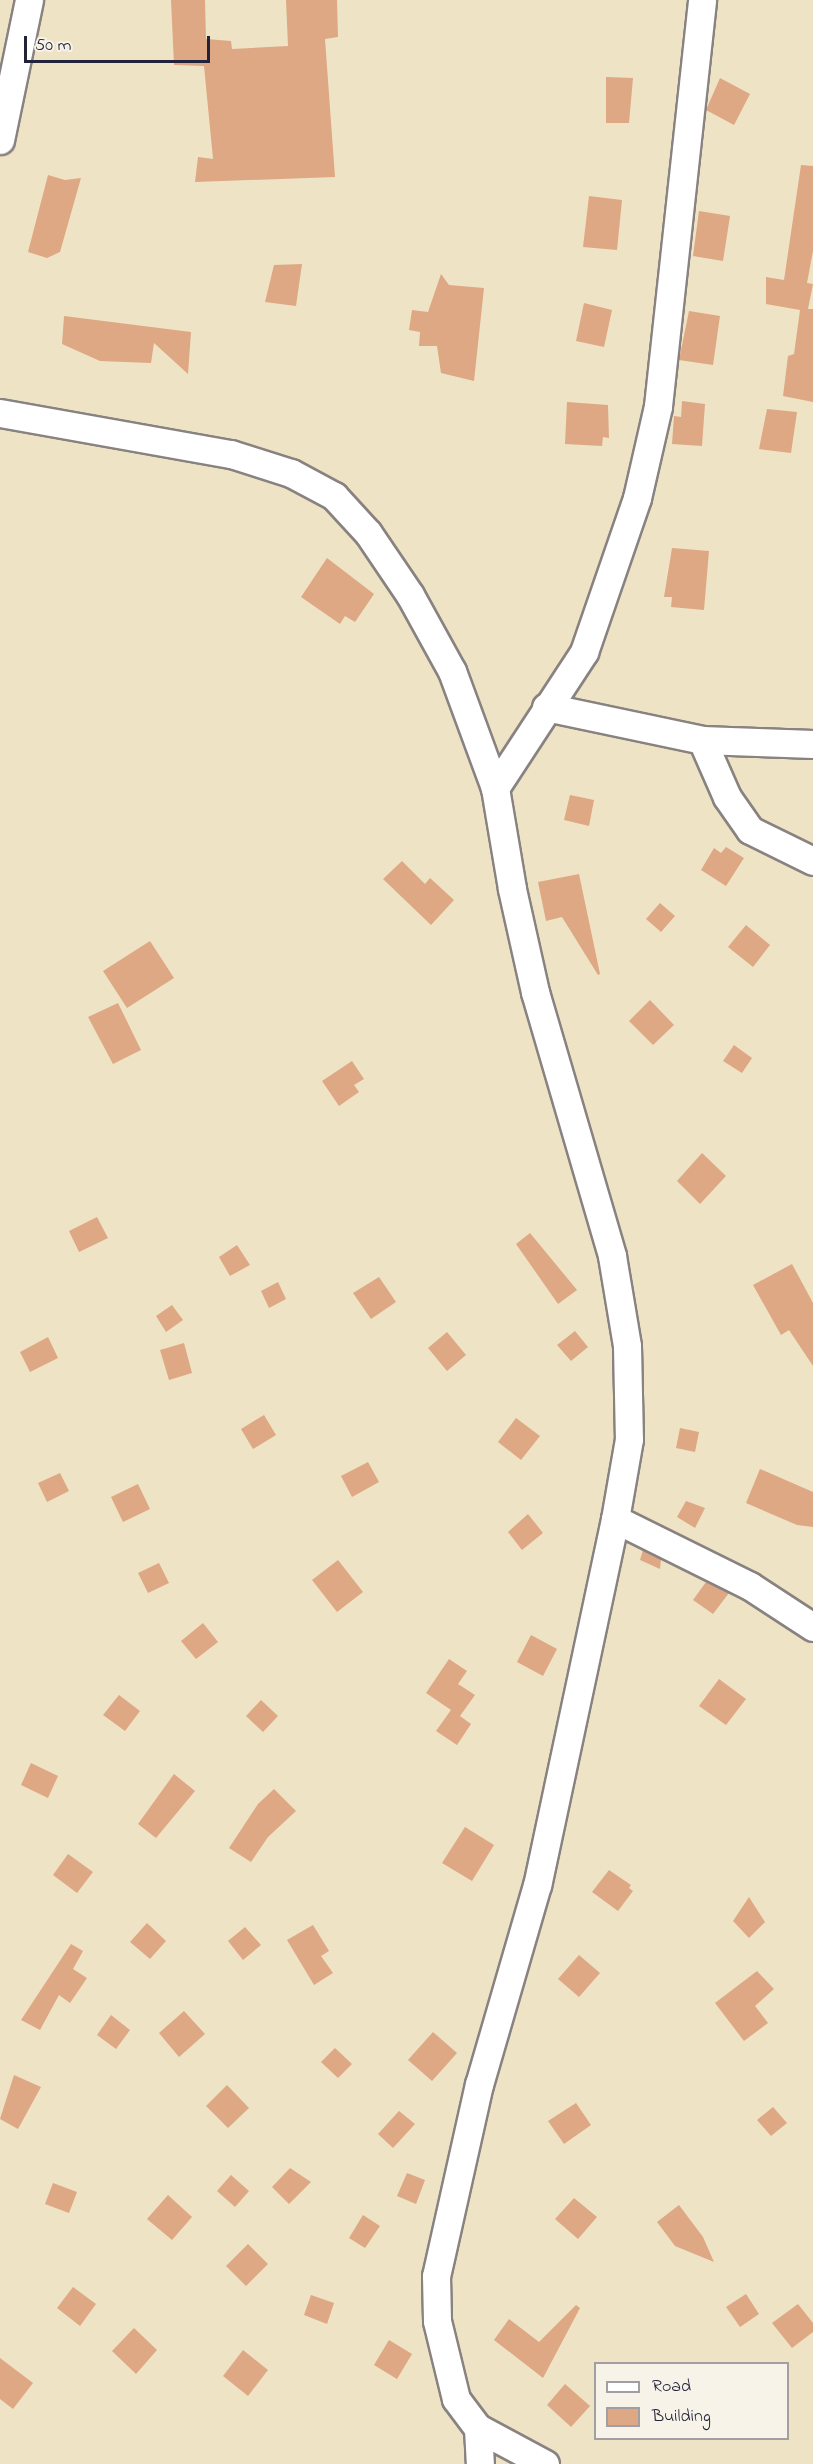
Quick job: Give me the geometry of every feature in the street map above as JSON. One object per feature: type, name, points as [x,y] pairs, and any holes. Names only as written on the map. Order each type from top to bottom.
[{"type":"street","points":[[0,140],[6,80],[29,0]]},
{"type":"street","points":[[495,788],[584,652],[601,609],[637,498],[658,406],[702,0]]},
{"type":"street","points":[[0,413],[231,454],[291,473],[334,496],[368,533],[415,604],[452,671],[495,788],[512,889],[535,992],[612,1256],[625,1335],[629,1439],[615,1519],[537,1885],[479,2084],[436,2276],[437,2321],[446,2366],[456,2399],[478,2428],[545,2464]]},
{"type":"street","points":[[546,707],[702,740],[813,744]]},
{"type":"street","points":[[702,740],[726,797],[750,830],[813,861]]},
{"type":"street","points":[[615,1519],[750,1586],[813,1627]]},
{"type":"street","points":[[478,2428],[480,2464]]},
{"type":"building","points":[[171,0],[205,0],[206,39],[231,41],[232,49],[288,46],[286,0],[337,0],[338,37],[325,39],[335,177],[195,182],[198,157],[213,159],[204,66],[174,65]]},
{"type":"building","points":[[606,77],[633,78],[629,123],[606,123]]},
{"type":"building","points":[[720,78],[750,94],[734,125],[706,110]]},
{"type":"building","points":[[801,165],[813,166],[813,251],[807,283],[813,284],[808,309],[813,309],[813,402],[783,396],[788,356],[794,354],[800,310],[766,304],[766,277],[784,280]]},
{"type":"building","points":[[48,175],[65,180],[81,178],[60,252],[47,258],[28,252]]},
{"type":"building","points":[[589,196],[622,200],[617,250],[583,247]]},
{"type":"building","points":[[699,211],[730,216],[723,261],[693,256]]},
{"type":"building","points":[[302,264],[296,306],[265,302],[274,265]]},
{"type":"building","points":[[441,274],[449,285],[484,288],[474,381],[441,373],[437,346],[419,346],[420,332],[409,330],[412,310],[428,312]]},
{"type":"building","points":[[584,303],[612,310],[604,347],[576,341]]},
{"type":"building","points":[[689,311],[720,316],[713,365],[679,360]]},
{"type":"building","points":[[64,316],[191,332],[188,374],[154,343],[151,363],[100,361],[62,344]]},
{"type":"building","points":[[682,401],[705,404],[702,446],[672,444],[674,416],[681,417]]},
{"type":"building","points":[[567,402],[608,405],[609,438],[603,437],[602,446],[565,444]]},
{"type":"building","points":[[767,409],[797,412],[791,453],[759,449]]},
{"type":"building","points":[[672,548],[709,551],[704,610],[671,607],[672,597],[664,597]]},
{"type":"building","points":[[327,558],[374,594],[355,622],[345,616],[340,624],[301,597]]},
{"type":"building","points":[[570,795],[594,800],[589,826],[564,820]]},
{"type":"building","points":[[726,847],[744,858],[726,886],[701,870],[714,848],[721,853]]},
{"type":"building","points":[[402,861],[425,884],[430,878],[454,900],[431,925],[383,879]]},
{"type":"building","points":[[579,874],[600,974],[598,975],[562,917],[546,921],[538,882]]},
{"type":"building","points":[[660,903],[675,916],[661,932],[646,919]]},
{"type":"building","points":[[746,925],[770,945],[753,967],[728,947]]},
{"type":"building","points":[[150,941],[174,978],[127,1008],[103,971]]},
{"type":"building","points":[[650,1000],[674,1025],[653,1045],[629,1021]]},
{"type":"building","points":[[118,1003],[141,1050],[113,1064],[88,1017]]},
{"type":"building","points":[[734,1045],[752,1058],[742,1073],[723,1061]]},
{"type":"building","points":[[352,1061],[364,1079],[354,1085],[359,1092],[339,1106],[322,1081]]},
{"type":"building","points":[[702,1153],[726,1176],[700,1204],[677,1181]]},
{"type":"building","points":[[97,1217],[108,1238],[79,1252],[69,1231]]},
{"type":"building","points":[[530,1233],[577,1290],[558,1304],[516,1244]]},
{"type":"building","points":[[237,1245],[250,1265],[230,1276],[219,1257]]},
{"type":"building","points":[[792,1264],[813,1303],[813,1366],[789,1330],[781,1335],[753,1285]]},
{"type":"building","points":[[379,1277],[396,1302],[371,1319],[353,1293]]},
{"type":"building","points":[[278,1282],[286,1299],[269,1308],[261,1291]]},
{"type":"building","points":[[172,1305],[183,1320],[166,1332],[156,1316]]},
{"type":"building","points":[[575,1331],[588,1347],[571,1361],[557,1345]]},
{"type":"building","points":[[447,1332],[466,1355],[447,1371],[428,1348]]},
{"type":"building","points":[[48,1337],[58,1358],[30,1372],[20,1352]]},
{"type":"building","points":[[184,1343],[192,1373],[169,1380],[160,1350]]},
{"type":"building","points":[[264,1415],[276,1435],[253,1449],[241,1429]]},
{"type":"building","points":[[516,1418],[540,1436],[521,1460],[498,1442]]},
{"type":"building","points":[[680,1428],[699,1432],[695,1452],[676,1448]]},
{"type":"building","points":[[368,1462],[379,1482],[352,1497],[341,1476]]},
{"type":"building","points":[[760,1469],[813,1492],[813,1527],[797,1525],[746,1503]]},
{"type":"building","points":[[60,1473],[69,1491],[47,1502],[38,1483]]},
{"type":"building","points":[[138,1484],[150,1509],[123,1522],[111,1497]]},
{"type":"building","points":[[686,1501],[705,1508],[695,1528],[677,1517]]},
{"type":"building","points":[[528,1514],[543,1533],[522,1550],[508,1532]]},
{"type":"building","points":[[643,1550],[661,1559],[660,1569],[640,1560]]},
{"type":"building","points":[[338,1560],[363,1592],[337,1612],[312,1580]]},
{"type":"building","points":[[159,1563],[169,1583],[148,1593],[138,1573]]},
{"type":"building","points":[[706,1582],[729,1593],[713,1614],[693,1600]]},
{"type":"building","points":[[203,1623],[218,1642],[196,1659],[181,1641]]},
{"type":"building","points":[[531,1635],[557,1649],[543,1676],[517,1662]]},
{"type":"building","points":[[449,1659],[467,1671],[458,1684],[475,1695],[460,1716],[471,1724],[457,1745],[436,1731],[451,1710],[426,1693]]},
{"type":"building","points":[[719,1679],[746,1699],[726,1725],[699,1706]]},
{"type":"building","points":[[119,1695],[140,1711],[125,1731],[103,1715]]},
{"type":"building","points":[[261,1700],[278,1716],[263,1732],[246,1716]]},
{"type":"building","points":[[31,1763],[58,1776],[48,1798],[21,1785]]},
{"type":"building","points":[[174,1774],[195,1791],[156,1838],[138,1824]]},
{"type":"building","points":[[274,1789],[296,1811],[268,1837],[251,1862],[229,1848],[258,1804]]},
{"type":"building","points":[[465,1827],[494,1845],[472,1881],[442,1863]]},
{"type":"building","points":[[68,1854],[93,1872],[77,1893],[53,1875]]},
{"type":"building","points":[[609,1870],[631,1885],[629,1888],[633,1891],[618,1911],[592,1892]]},
{"type":"building","points":[[749,1897],[765,1922],[749,1938],[733,1921]]},
{"type":"building","points":[[147,1923],[166,1941],[150,1959],[130,1942]]},
{"type":"building","points":[[313,1925],[329,1951],[321,1956],[333,1973],[314,1985],[287,1940]]},
{"type":"building","points":[[245,1927],[261,1945],[243,1960],[228,1941]]},
{"type":"building","points":[[71,1944],[83,1951],[73,1969],[87,1978],[70,2003],[59,1995],[40,2030],[21,2020]]},
{"type":"building","points":[[579,1955],[600,1973],[579,1997],[558,1979]]},
{"type":"building","points":[[757,1971],[774,1989],[755,2006],[768,2023],[744,2041],[715,2003]]},
{"type":"building","points":[[184,2011],[205,2034],[179,2057],[159,2033]]},
{"type":"building","points":[[111,2015],[130,2030],[116,2049],[97,2035]]},
{"type":"building","points":[[433,2032],[457,2053],[432,2081],[408,2060]]},
{"type":"building","points":[[335,2048],[352,2064],[338,2078],[321,2062]]},
{"type":"building","points":[[14,2075],[41,2087],[18,2129],[0,2119]]},
{"type":"building","points":[[227,2085],[249,2108],[228,2128],[206,2106]]},
{"type":"building","points":[[576,2103],[591,2125],[564,2144],[548,2121]]},
{"type":"building","points":[[773,2107],[787,2123],[771,2136],[757,2120]]},
{"type":"building","points":[[399,2111],[415,2124],[393,2148],[378,2134]]},
{"type":"building","points":[[290,2168],[311,2182],[289,2204],[272,2187]]},
{"type":"building","points":[[407,2173],[425,2180],[416,2204],[397,2196]]},
{"type":"building","points":[[231,2175],[249,2191],[235,2207],[217,2191]]},
{"type":"building","points":[[53,2183],[77,2192],[69,2213],[45,2204]]},
{"type":"building","points":[[168,2195],[192,2217],[172,2240],[147,2219]]},
{"type":"building","points":[[574,2198],[597,2217],[578,2239],[555,2219]]},
{"type":"building","points":[[679,2205],[703,2237],[714,2262],[675,2246],[657,2222]]},
{"type":"building","points":[[363,2215],[380,2226],[365,2248],[349,2238]]},
{"type":"building","points":[[248,2244],[268,2264],[246,2286],[226,2266]]},
{"type":"building","points":[[73,2287],[96,2304],[80,2326],[57,2308]]},
{"type":"building","points":[[746,2294],[759,2314],[740,2327],[726,2307]]},
{"type":"building","points":[[311,2295],[334,2303],[327,2324],[304,2315]]},
{"type":"building","points":[[798,2304],[813,2323],[813,2332],[792,2348],[772,2323]]},
{"type":"building","points":[[576,2305],[580,2308],[543,2378],[494,2340],[509,2319],[539,2342]]},
{"type":"building","points":[[134,2328],[157,2350],[136,2374],[112,2351]]},
{"type":"building","points":[[389,2340],[412,2354],[397,2379],[374,2365]]},
{"type":"building","points":[[243,2350],[268,2370],[248,2396],[223,2376]]},
{"type":"building","points":[[0,2358],[33,2383],[13,2409],[0,2399]]},
{"type":"building","points":[[565,2384],[590,2406],[571,2427],[547,2405]]}]
